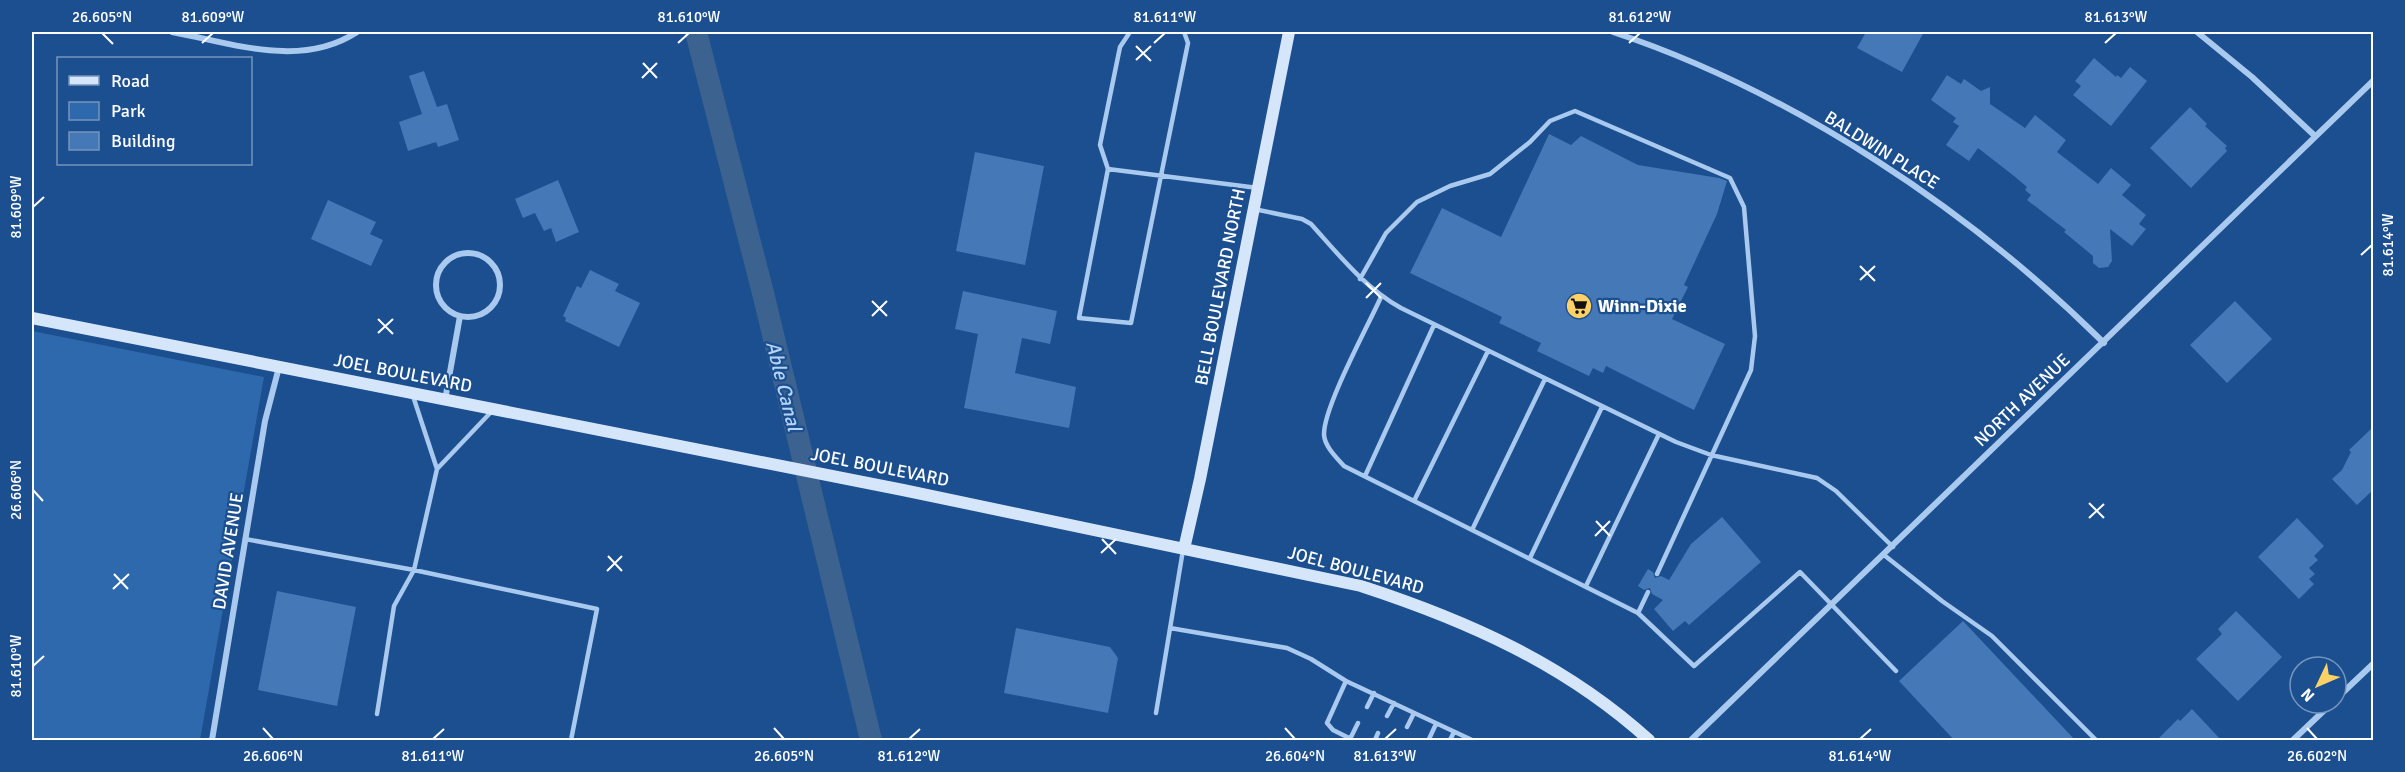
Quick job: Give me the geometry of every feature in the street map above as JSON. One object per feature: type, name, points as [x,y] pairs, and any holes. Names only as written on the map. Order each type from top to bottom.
[{"type":"main road","name":"BELL BOULEVARD NORTH","points":[[1184,549],[1289,32]]},
{"type":"main road","name":"JOEL BOULEVARD","points":[[32,318],[849,479],[1327,578],[1428,608],[1493,636],[1548,666],[1600,701],[1649,741]]},
{"type":"street","points":[[172,32],[292,52],[320,49],[357,32]]},
{"type":"street","name":"BALDWIN PLACE","points":[[1613,32],[1714,73],[1785,107],[1865,153],[1920,190],[2002,251],[2069,308],[2104,343]]},
{"type":"street","points":[[2197,32],[2252,77],[2315,136]]},
{"type":"street","name":"NORTH AVENUE","points":[[1690,741],[2104,343],[2373,80]]},
{"type":"street","points":[[465,254],[475,255],[485,259],[494,267],[500,288],[491,308],[471,317],[460,316],[451,313],[443,306],[438,297],[437,278],[447,261],[465,254]]},
{"type":"street","points":[[445,400],[460,316]]},
{"type":"street","name":"DAVID AVENUE","points":[[212,741],[265,421],[279,367]]},
{"type":"street","points":[[2348,687],[2373,663]]},
{"type":"street","points":[[2293,741],[2320,715]]},
{"type":"lane","points":[[1130,32],[1120,47],[1100,145],[1108,169],[1079,318],[1131,323],[1188,43],[1184,32]]},
{"type":"lane","points":[[1360,279],[1386,232],[1417,202],[1450,186],[1490,174],[1530,142],[1550,121],[1575,111],[1730,178],[1744,207],[1755,336],[1751,370],[1658,574]]},
{"type":"lane","points":[[1108,169],[1258,188]]},
{"type":"lane","points":[[1254,209],[1302,219],[1311,224],[1360,279],[1381,297],[1659,434],[1712,455],[1818,478],[1836,491],[1893,547]]},
{"type":"lane","points":[[1381,297],[1327,415],[1324,437],[1333,454],[1344,466],[1638,613],[1694,666],[1800,572],[1896,671]]},
{"type":"lane","points":[[1365,476],[1434,325]]},
{"type":"lane","points":[[1414,501],[1488,351]]},
{"type":"lane","points":[[1472,530],[1545,379]]},
{"type":"lane","points":[[377,714],[394,606],[414,570],[437,469],[412,393]]},
{"type":"lane","points":[[1530,558],[1602,406]]},
{"type":"lane","points":[[437,469],[493,410]]},
{"type":"lane","points":[[1586,586],[1659,434]]},
{"type":"lane","points":[[245,539],[414,570],[597,609],[572,741]]},
{"type":"lane","points":[[1156,713],[1184,549]]},
{"type":"lane","points":[[1884,555],[1942,601],[1992,636],[2096,741]]},
{"type":"lane","points":[[1638,613],[1648,592]]},
{"type":"lane","points":[[1170,628],[1287,648],[1311,659],[1346,681],[1472,741]]},
{"type":"lane","points":[[1346,681],[1327,723],[1333,730],[1351,740],[1358,723]]},
{"type":"lane","points":[[1368,707],[1374,693]]},
{"type":"lane","points":[[1387,716],[1394,703]]},
{"type":"lane","points":[[1407,727],[1414,712]]},
{"type":"lane","points":[[1429,739],[1436,724]]},
{"type":"lane","points":[[1450,741],[1454,732]]},
{"type":"lane","points":[[1375,741],[1378,733]]},
{"type":"green space","points":[[32,331],[264,377],[200,740],[32,740]]},
{"type":"building","points":[[1866,32],[1924,32],[1902,72],[1857,48]]},
{"type":"building","points":[[2094,58],[2116,77],[2117,75],[2121,78],[2130,67],[2147,81],[2111,126],[2073,95],[2081,86],[2075,81]]},
{"type":"building","points":[[424,71],[437,107],[447,104],[459,140],[438,147],[436,142],[408,151],[399,122],[422,114],[409,76]]},
{"type":"building","points":[[1947,75],[1961,84],[1964,79],[1981,91],[1990,87],[1990,104],[2025,128],[2035,115],[2066,140],[2057,152],[2098,184],[2111,168],[2131,185],[2122,195],[2146,215],[2139,224],[2146,229],[2132,246],[2110,229],[2112,261],[2108,267],[2099,268],[2093,263],[2093,256],[2064,232],[2066,230],[2027,200],[2031,195],[2025,190],[2027,187],[2014,176],[1978,148],[1969,161],[1946,145],[1959,126],[1953,122],[1956,118],[1931,100]]},
{"type":"building","points":[[2190,107],[2207,124],[2205,126],[2227,146],[2225,148],[2227,151],[2191,188],[2150,148]]},
{"type":"building","points":[[1549,134],[1571,145],[1581,136],[1638,165],[1727,181],[1717,214],[1684,285],[1688,287],[1672,319],[1725,344],[1694,410],[1606,366],[1603,373],[1593,368],[1589,376],[1537,351],[1541,343],[1499,323],[1502,317],[1410,273],[1442,208],[1501,237]]},
{"type":"building","points":[[975,152],[1044,166],[1025,265],[956,251]]},
{"type":"building","points":[[558,180],[579,232],[556,242],[551,228],[544,231],[535,213],[523,218],[515,199]]},
{"type":"building","points":[[328,200],[376,222],[370,234],[383,240],[371,266],[311,239]]},
{"type":"building","points":[[590,270],[619,284],[615,291],[640,303],[619,347],[565,321],[566,318],[563,316],[577,286],[581,288]]},
{"type":"building","points":[[963,291],[1057,311],[1050,344],[1022,338],[1015,373],[1076,387],[1069,428],[964,408],[978,334],[955,329]]},
{"type":"building","points":[[2235,301],[2272,339],[2227,383],[2190,345]]},
{"type":"building","points":[[2373,427],[2373,490],[2357,505],[2332,479],[2342,470],[2351,452],[2349,450]]},
{"type":"building","points":[[1722,517],[1761,562],[1689,625],[1685,621],[1673,631],[1654,609],[1663,600],[1652,594],[1650,588],[1644,590],[1638,586],[1648,569],[1653,572],[1655,578],[1661,576],[1669,580],[1691,544]]},
{"type":"building","points":[[2297,518],[2324,546],[2314,556],[2318,560],[2309,568],[2315,574],[2309,579],[2314,584],[2299,599],[2258,557]]},
{"type":"building","points":[[277,591],[356,607],[337,706],[258,690]]},
{"type":"building","points":[[2236,611],[2282,657],[2238,701],[2196,659],[2222,634],[2218,629]]},
{"type":"building","points":[[1963,621],[2076,741],[1955,741],[1899,681]]},
{"type":"building","points":[[1016,628],[1110,647],[1118,658],[1108,713],[1004,693]]},
{"type":"building","points":[[2192,709],[2222,741],[2156,741],[2178,719],[2180,721]]},
{"type":"waterway","name":"Able Canal","points":[[696,32],[763,293],[871,740]]},
{"type":"place","name":"Winn-Dixie","points":[[1579,306]]}]
